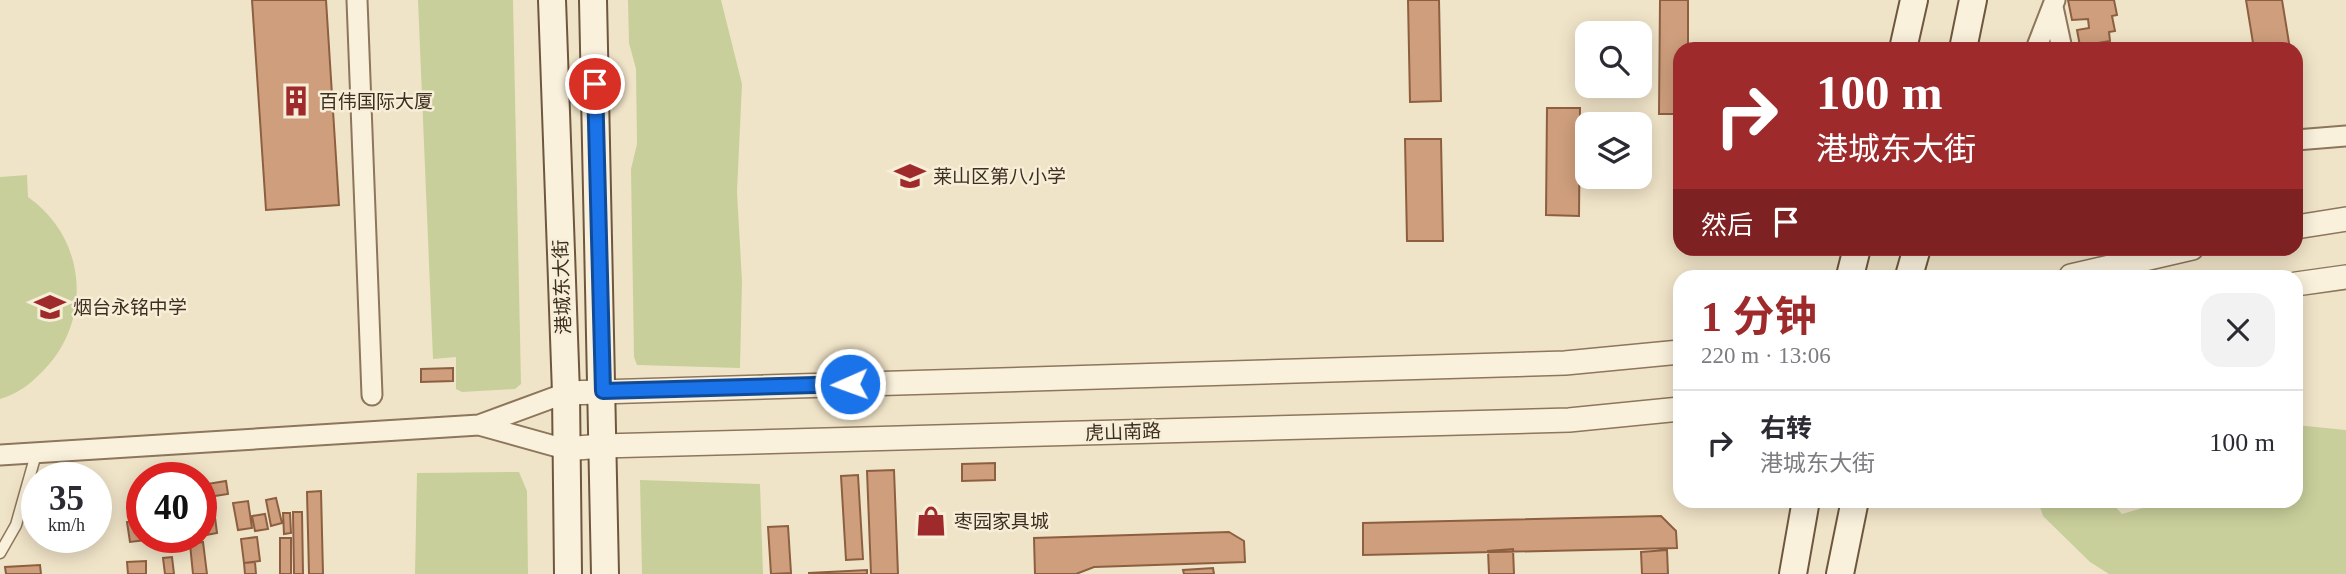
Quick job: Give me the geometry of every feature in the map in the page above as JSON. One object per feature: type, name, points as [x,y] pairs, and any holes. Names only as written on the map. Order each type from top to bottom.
[{"type":"main road","name":"港城东大街","points":[[552,0],[566,393],[568,574]]},
{"type":"main road","name":"港城东大街","points":[[593,0],[605,574]]},
{"type":"main road","points":[[1905,42],[1914,0]]},
{"type":"main road","points":[[1964,42],[1973,0]]},
{"type":"main road","points":[[1793,574],[1805,508]]},
{"type":"main road","points":[[1840,574],[1853,508]]},
{"type":"street","points":[[357,0],[372,396]]},
{"type":"street","points":[[2039,42],[2054,4]]},
{"type":"street","points":[[2054,4],[2061,42]]},
{"type":"street","points":[[2303,139],[2346,136]]},
{"type":"street","points":[[2303,226],[2346,219]]},
{"type":"street","points":[[2097,270],[2157,256]]},
{"type":"street","points":[[2303,283],[2346,277]]},
{"type":"street","points":[[0,455],[479,425],[566,393],[1565,363],[1673,353]]},
{"type":"street","name":"虎山南路","points":[[565,449],[1569,420],[1673,410]]},
{"type":"street","points":[[479,425],[565,449]]},
{"type":"lane","points":[[0,553],[16,525],[36,454]]},
{"type":"green space","points":[[418,0],[513,0],[521,384],[515,389],[462,392],[456,389],[456,357],[433,359]]},
{"type":"green space","points":[[628,0],[721,0],[742,84],[737,192],[742,281],[740,368],[637,365],[634,357],[631,169],[637,144],[636,69],[629,43]]},
{"type":"green space","points":[[27,175],[28,197],[48,215],[63,235],[72,258],[77,282],[76,306],[58,353],[27,385],[0,399],[0,177]]},
{"type":"green space","points":[[2303,426],[2346,430],[2346,574],[2109,574],[2090,562],[2043,516],[2040,508],[2116,508],[2122,514],[2143,508],[2303,508]]},
{"type":"green space","points":[[519,472],[527,491],[528,574],[415,574],[417,473]]},
{"type":"green space","points":[[640,480],[760,484],[763,574],[642,574]]},
{"type":"building","name":"百伟国际大厦","points":[[252,0],[326,0],[339,205],[266,210]]},
{"type":"building","points":[[1408,0],[1439,0],[1441,101],[1410,102]]},
{"type":"building","points":[[1660,0],[1688,0],[1688,42],[1673,42],[1673,114],[1659,114]]},
{"type":"building","points":[[2068,0],[2114,0],[2117,15],[2112,16],[2115,31],[2109,32],[2110,41],[2079,42],[2077,30],[2089,28],[2088,19],[2072,20]]},
{"type":"building","points":[[2246,0],[2282,0],[2289,42],[2253,42]]},
{"type":"building","points":[[1547,108],[1580,108],[1580,112],[1575,112],[1575,189],[1579,189],[1579,216],[1546,215]]},
{"type":"building","points":[[1405,139],[1441,139],[1443,241],[1407,241]]},
{"type":"building","points":[[453,368],[453,381],[421,382],[421,369]]},
{"type":"building","points":[[995,463],[995,480],[962,481],[962,464]]},
{"type":"building","points":[[894,470],[898,574],[871,574],[867,471]]},
{"type":"building","points":[[858,475],[863,559],[846,560],[841,476]]},
{"type":"building","points":[[226,481],[228,494],[217,496],[217,482]]},
{"type":"building","points":[[321,491],[323,574],[309,574],[307,492]]},
{"type":"building","points":[[276,498],[282,523],[271,526],[266,500]]},
{"type":"building","points":[[248,501],[252,528],[238,530],[233,503]]},
{"type":"building","points":[[293,512],[302,512],[303,574],[294,574]]},
{"type":"building","points":[[283,513],[290,513],[291,533],[284,534]]},
{"type":"building","points":[[265,514],[268,529],[255,531],[252,516]]},
{"type":"building","points":[[1661,516],[1676,531],[1677,548],[1363,555],[1363,523]]},
{"type":"building","points":[[788,526],[791,573],[771,574],[768,527]]},
{"type":"building","points":[[1229,532],[1244,541],[1245,562],[1094,567],[1076,574],[1035,574],[1034,538]]},
{"type":"building","points":[[257,537],[260,561],[244,563],[241,539]]},
{"type":"building","points":[[280,538],[291,538],[291,574],[280,574]]},
{"type":"building","points":[[1513,549],[1514,574],[1489,574],[1488,551]]},
{"type":"building","points":[[1667,550],[1668,574],[1642,574],[1641,552]]},
{"type":"building","points":[[191,553],[204,553],[207,574],[193,574]]},
{"type":"building","points":[[172,557],[174,574],[165,574],[163,558]]},
{"type":"building","points":[[146,561],[146,574],[128,574],[127,562]]},
{"type":"building","points":[[255,562],[256,574],[245,574],[244,563]]},
{"type":"building","points":[[40,565],[41,574],[6,574],[5,567]]},
{"type":"building","points":[[1213,568],[1214,574],[1184,574],[1183,570]]},
{"type":"building","points":[[867,570],[867,574],[809,574],[809,573]]},
{"type":"place","name":"百伟国际大厦","points":[[296,101]]},
{"type":"place","name":"莱山区第八小学","points":[[910,176]]},
{"type":"place","name":"烟台永铭中学","points":[[50,307]]},
{"type":"place","name":"枣园家具城","points":[[931,521]]},
{"type":"route","points":[[595,84],[603,391],[850,384]]}]
